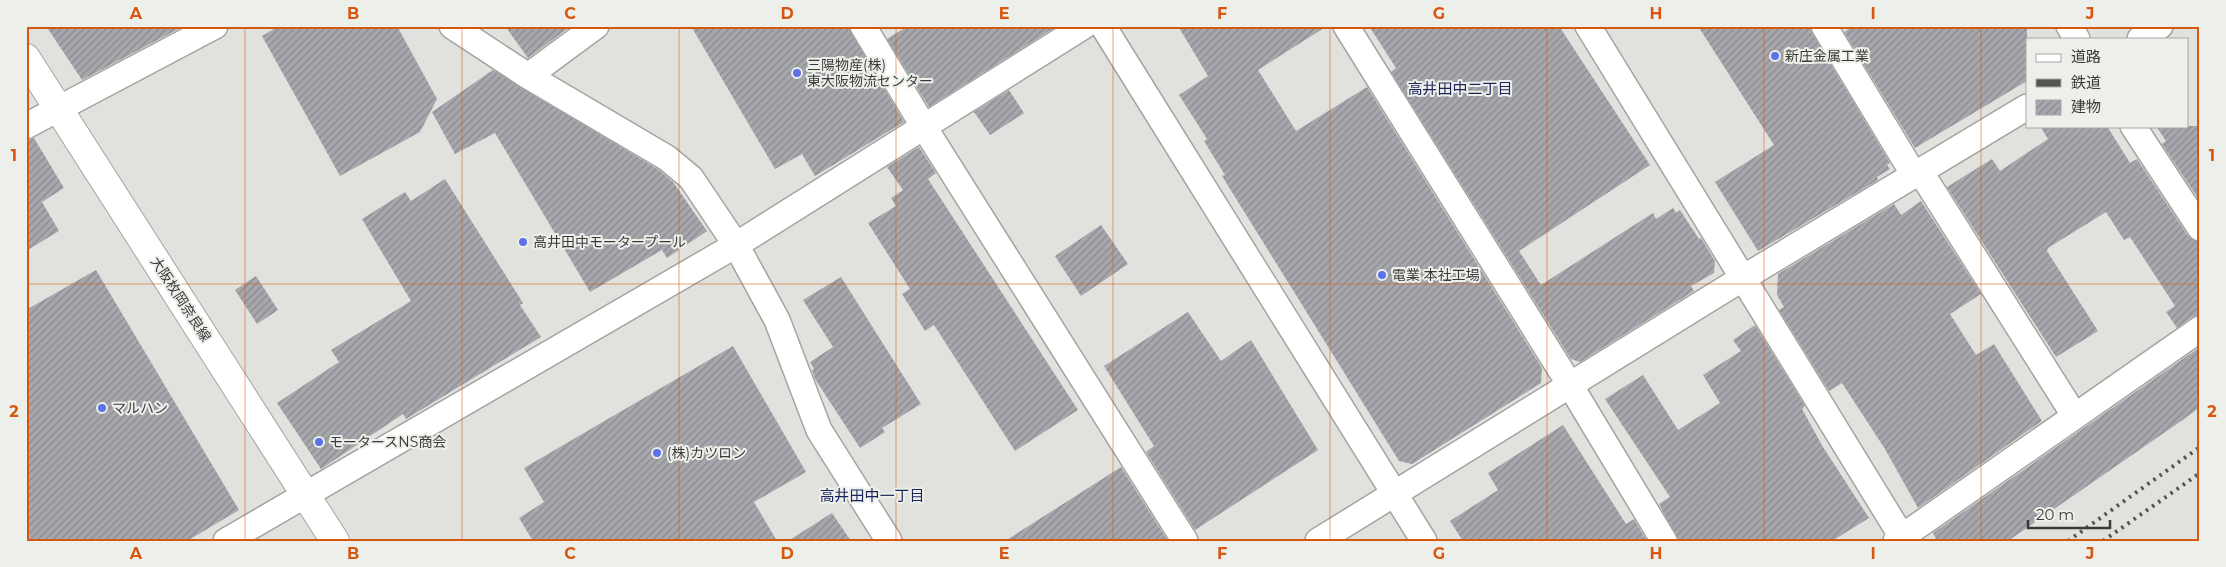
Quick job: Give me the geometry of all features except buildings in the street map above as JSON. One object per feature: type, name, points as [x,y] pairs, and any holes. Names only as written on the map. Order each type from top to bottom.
[{"type":"main road","name":"大阪枚岡奈良線","points":[[26,58],[335,541]]},
{"type":"street","points":[[26,126],[215,26]]},
{"type":"street","points":[[452,26],[528,76],[667,158],[691,178],[736,245],[776,320],[819,430],[889,541]]},
{"type":"street","points":[[528,76],[596,26]]},
{"type":"street","points":[[226,541],[736,245],[1084,26]]},
{"type":"street","points":[[1103,26],[1424,541]]},
{"type":"street","points":[[1346,26],[1570,385],[1664,541]]},
{"type":"street","points":[[1588,26],[1743,278],[1899,539],[2074,415],[2200,329]]},
{"type":"street","points":[[1824,26],[2074,415]]},
{"type":"street","points":[[2069,26],[2076,38]]},
{"type":"street","points":[[2142,38],[2160,26]]},
{"type":"street","points":[[869,28],[924,127],[1185,541]]},
{"type":"street","points":[[1318,541],[1743,278],[2026,108]]},
{"type":"street","points":[[2134,128],[2200,228]]},
{"type":"railway","points":[[2068,541],[2200,447]]},
{"type":"railway","points":[[2103,541],[2200,473]]},
{"type":"place","name":"新庄金属工業","points":[[1775,56]]},
{"type":"place","name":"三陽物産(株) 東大阪物流センター","points":[[797,73]]},
{"type":"place","name":"高井田中モータープール","points":[[523,242]]},
{"type":"place","name":"電業 本社工場","points":[[1382,275]]},
{"type":"place","name":"マルハン","points":[[102,408]]},
{"type":"place","name":"モータースNS商会","points":[[319,442]]},
{"type":"place","name":"(株)カツロン","points":[[657,453]]},
{"type":"district","name":"高井田中二丁目","points":[[1460,88]]},
{"type":"district","name":"高井田中一丁目","points":[[872,495]]}]
